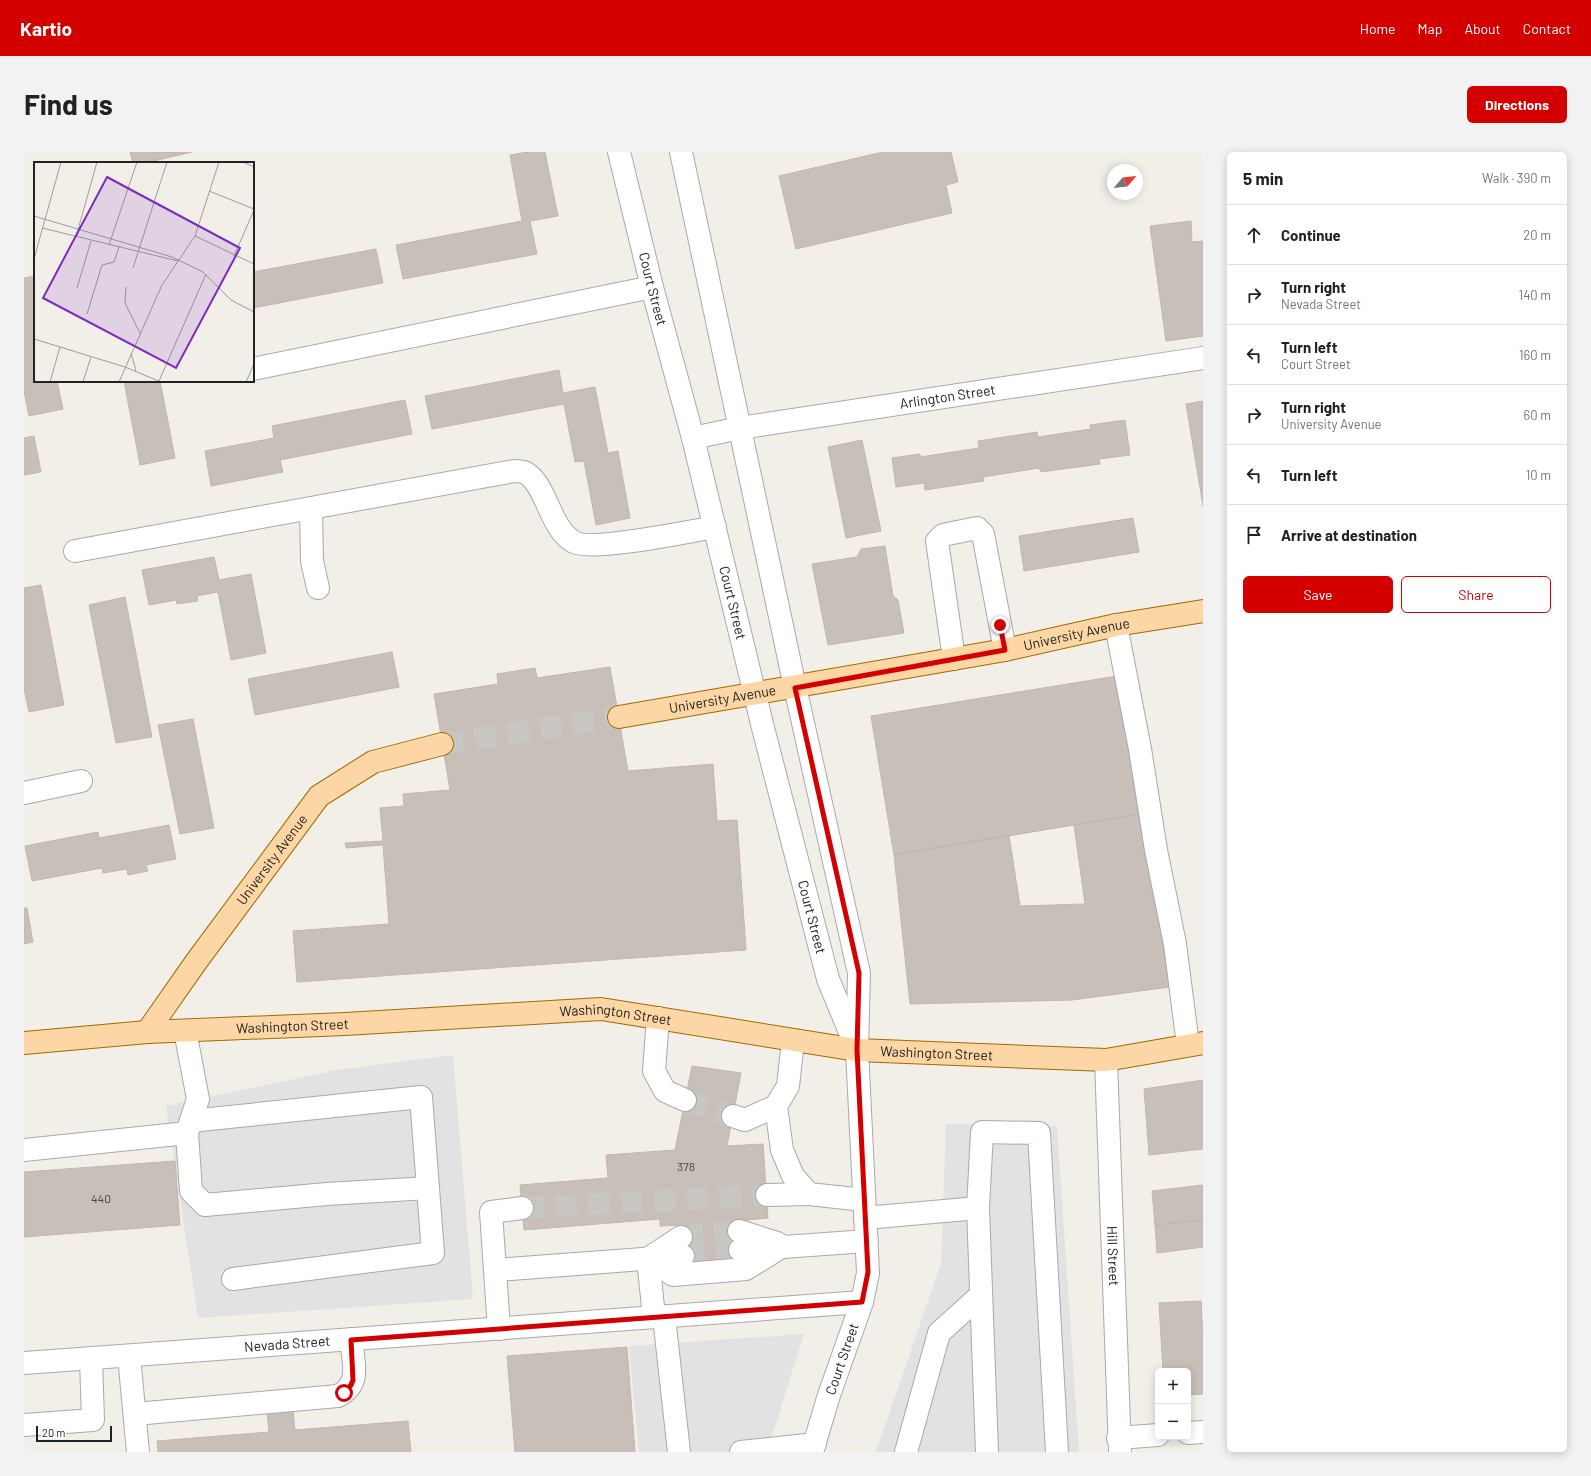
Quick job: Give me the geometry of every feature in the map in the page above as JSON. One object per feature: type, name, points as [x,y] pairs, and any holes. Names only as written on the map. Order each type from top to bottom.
[{"type":"main road","name":"University Avenue","points":[[619,717],[795,688],[1005,650],[1116,625],[1203,611]]},
{"type":"main road","name":"University Avenue","points":[[146,1032],[319,796],[373,762],[442,744]]},
{"type":"main road","name":"Washington Street","points":[[24,1043],[146,1032],[359,1024],[601,1009],[793,1041],[857,1050],[1106,1060],[1196,1044]]},
{"type":"street","name":"Court Street","points":[[681,152],[795,688],[859,973],[857,1050],[868,1272],[862,1302],[830,1395],[814,1448]]},
{"type":"street","name":"Court Street","points":[[625,153],[652,287],[693,438],[754,694],[828,979],[857,1050]]},
{"type":"street","points":[[254,369],[652,287]]},
{"type":"street","name":"Arlington Street","points":[[693,438],[740,428],[1203,358]]},
{"type":"street","points":[[75,551],[514,471],[524,472],[532,478],[561,529],[573,542],[586,546],[635,541],[715,527]]},
{"type":"street","points":[[311,509],[312,561],[318,588]]},
{"type":"street","points":[[954,659],[937,541],[943,535],[977,528],[983,534],[1005,650]]},
{"type":"street","points":[[1116,625],[1140,749],[1156,850],[1196,1044]]},
{"type":"street","points":[[24,793],[81,781]]},
{"type":"street","points":[[658,1018],[654,1071],[665,1091],[685,1100]]},
{"type":"street","points":[[185,1031],[198,1099],[189,1127],[191,1191],[205,1205],[327,1194],[428,1188]]},
{"type":"street","points":[[733,1116],[745,1120],[776,1106],[788,1086],[793,1041]]},
{"type":"street","name":"Hill Street","points":[[1106,1060],[1119,1445]]},
{"type":"street","points":[[24,1150],[421,1097],[433,1252],[233,1279]]},
{"type":"street","points":[[776,1106],[782,1150],[793,1176],[808,1194]]},
{"type":"street","points":[[982,1447],[981,1295],[978,1208],[982,1132],[1039,1132],[1057,1452]]},
{"type":"street","points":[[767,1195],[808,1194],[865,1209],[978,1208]]},
{"type":"street","points":[[499,1328],[491,1212],[522,1208]]},
{"type":"street","points":[[740,1240],[783,1246],[867,1242]]},
{"type":"street","points":[[496,1270],[648,1259],[682,1246]]},
{"type":"street","points":[[648,1259],[673,1275],[746,1269],[783,1246]]},
{"type":"street","points":[[648,1259],[659,1317],[679,1452]]},
{"type":"street","points":[[906,1452],[939,1333],[981,1295]]},
{"type":"street","name":"Nevada Street","points":[[24,1363],[862,1302]]},
{"type":"street","points":[[135,1414],[338,1396],[348,1390],[353,1380],[351,1340]]},
{"type":"street","points":[[129,1356],[138,1452]]},
{"type":"street","points":[[24,1425],[93,1420],[91,1359]]},
{"type":"street","points":[[1191,1433],[1203,1432]]},
{"type":"street","points":[[1119,1445],[1155,1436]]},
{"type":"street","points":[[741,1452],[814,1448]]},
{"type":"shaded area","points":[[453,1055],[473,1299],[198,1318],[166,1106],[337,1070]]},
{"type":"shaded area","points":[[946,1124],[1057,1126],[1079,1452],[876,1452],[941,1263]]},
{"type":"shaded area","points":[[804,1334],[767,1452],[639,1452],[629,1346]]},
{"type":"building","points":[[130,152],[192,152],[149,162],[133,162]]},
{"type":"building","points":[[528,152],[545,152],[558,216],[530,221],[537,254],[403,279],[396,245],[522,221],[510,155]]},
{"type":"building","points":[[883,152],[951,152],[958,182],[946,185],[952,213],[796,249],[779,176]]},
{"type":"building","points":[[1191,221],[1192,242],[1203,241],[1203,336],[1166,341],[1150,226]]},
{"type":"building","points":[[376,249],[383,283],[254,308],[254,272]]},
{"type":"building","points":[[34,276],[34,382],[57,382],[63,409],[29,416],[24,391],[24,278]]},
{"type":"building","points":[[559,370],[563,393],[595,387],[608,453],[618,451],[630,518],[596,525],[584,461],[575,462],[564,404],[432,429],[425,396]]},
{"type":"building","points":[[124,382],[160,382],[175,458],[140,465]]},
{"type":"building","points":[[405,400],[412,434],[280,460],[283,472],[211,486],[205,451],[274,438],[272,426]]},
{"type":"building","points":[[1203,401],[1203,506],[1186,404]]},
{"type":"building","points":[[1125,420],[1130,455],[1099,459],[1100,464],[1041,472],[1039,468],[983,477],[984,481],[925,490],[924,483],[896,487],[892,458],[920,454],[920,457],[979,448],[978,441],[1037,432],[1038,437],[1091,429],[1090,425]]},
{"type":"building","points":[[34,436],[41,472],[24,475],[24,438]]},
{"type":"building","points":[[862,440],[881,531],[846,538],[828,447]]},
{"type":"building","points":[[1133,518],[1139,552],[1024,571],[1019,536]]},
{"type":"building","points":[[885,546],[893,596],[898,600],[904,633],[828,645],[812,564],[857,557],[861,549]]},
{"type":"building","points":[[214,557],[219,580],[251,574],[266,653],[231,660],[218,592],[197,596],[198,601],[177,604],[176,600],[149,605],[142,570]]},
{"type":"building","points":[[41,585],[64,705],[29,712],[24,689],[24,588]]},
{"type":"building","points":[[125,597],[152,737],[116,743],[89,605]]},
{"type":"building","points":[[392,652],[399,687],[255,715],[248,679]]},
{"type":"building","points":[[610,667],[628,771],[713,764],[717,821],[737,820],[746,950],[297,982],[293,931],[389,924],[383,845],[346,848],[345,843],[383,841],[380,808],[404,806],[403,794],[450,790],[434,694],[498,684],[497,674],[535,668],[537,678]]},
{"type":"building","points":[[1117,676],[1140,814],[894,855],[871,716]]},
{"type":"building","points":[[193,719],[214,828],[180,834],[158,725]]},
{"type":"building","points":[[1140,814],[1170,987],[1072,1000],[910,1004],[894,855],[1009,835],[1020,906],[1085,904],[1074,825]]},
{"type":"building","points":[[169,825],[176,859],[146,865],[148,871],[128,875],[127,869],[103,873],[102,868],[32,881],[25,846],[98,832],[99,838]]},
{"type":"building","points":[[24,908],[27,908],[33,942],[24,944]]},
{"type":"building","points":[[692,1066],[741,1073],[727,1146],[763,1144],[768,1218],[738,1221],[741,1260],[683,1264],[680,1225],[660,1226],[660,1219],[524,1230],[520,1185],[608,1178],[606,1155],[675,1150]]},
{"type":"building","points":[[1203,1080],[1203,1149],[1149,1155],[1144,1089]]},
{"type":"building","points":[[175,1161],[180,1225],[24,1237],[24,1172]]},
{"type":"building","points":[[1203,1185],[1203,1220],[1155,1225],[1152,1191]]},
{"type":"building","points":[[1203,1220],[1203,1247],[1157,1253],[1155,1225]]},
{"type":"building","points":[[1201,1301],[1203,1394],[1191,1395],[1191,1368],[1163,1368],[1159,1303]]},
{"type":"building","points":[[627,1347],[635,1452],[515,1452],[507,1356]]},
{"type":"building","points":[[293,1409],[295,1430],[408,1421],[411,1452],[158,1452],[157,1441],[269,1432],[267,1412]]},
{"type":"tunnel","points":[[442,744],[619,717]]},
{"type":"tunnel","points":[[685,1100],[733,1116]]},
{"type":"tunnel","points":[[522,1208],[767,1195]]},
{"type":"tunnel","points":[[681,1237],[739,1231]]},
{"type":"tunnel","points":[[683,1256],[740,1250]]},
{"type":"route","points":[[344,1393],[351,1385],[354,1374],[351,1340],[862,1302],[868,1272],[857,1050],[859,973],[795,688],[1005,650],[1000,625]]}]
